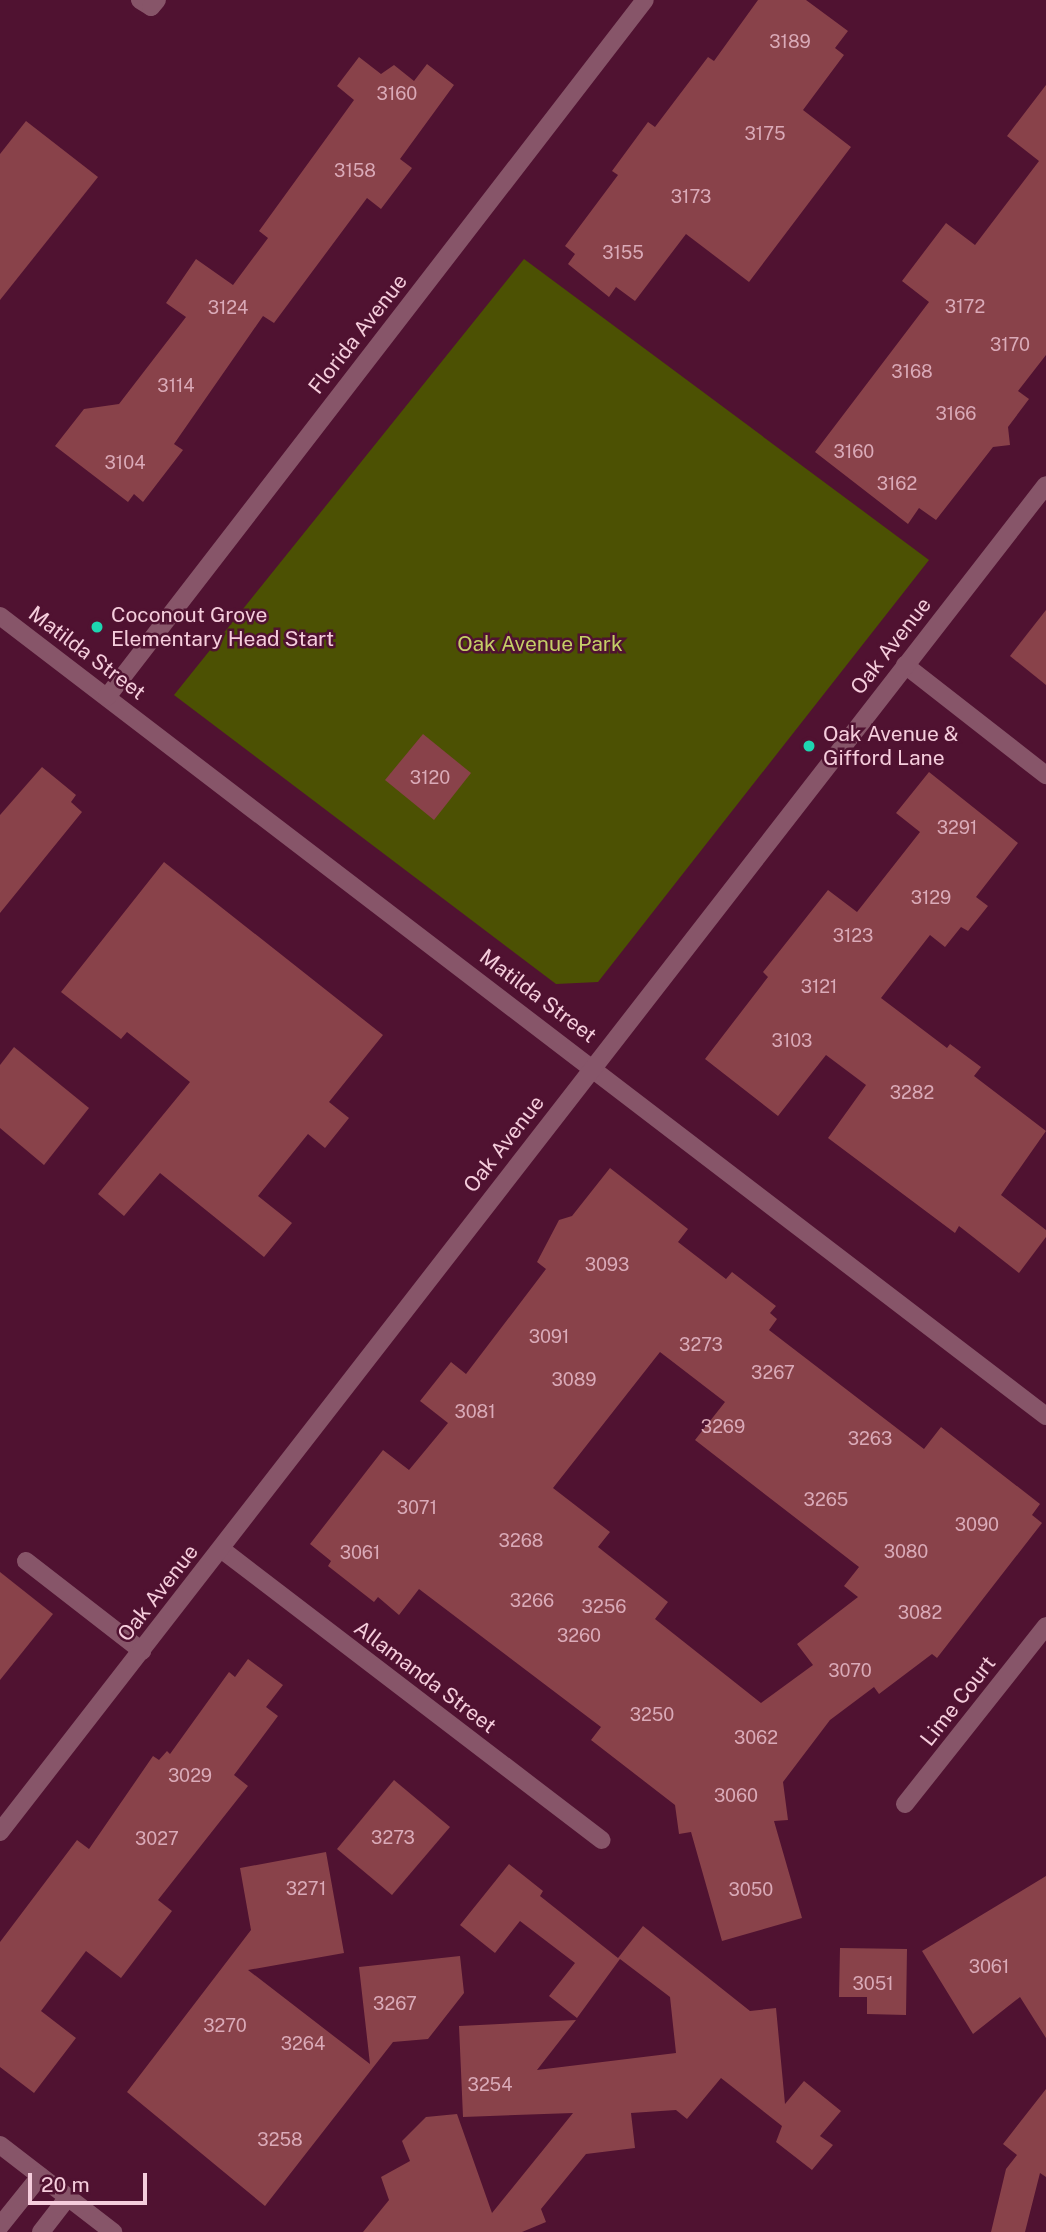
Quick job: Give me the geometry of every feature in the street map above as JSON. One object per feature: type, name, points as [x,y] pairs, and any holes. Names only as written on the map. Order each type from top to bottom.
[{"type":"street","points":[[140,0],[151,7],[157,0]]},
{"type":"street","name":"Florida Avenue","points":[[107,697],[645,0]]},
{"type":"street","name":"Oak Avenue","points":[[0,1832],[1046,485]]},
{"type":"street","name":"Matilda Street","points":[[0,616],[593,1066],[1046,1416]]},
{"type":"street","points":[[905,665],[1046,775]]},
{"type":"street","name":"Allamanda Street","points":[[221,1549],[601,1840]]},
{"type":"street","points":[[26,1562],[142,1651]]},
{"type":"street","name":"Lime Court","points":[[905,1804],[1046,1626]]},
{"type":"street","points":[[0,2145],[113,2232]]},
{"type":"street","points":[[0,2226],[40,2176]]},
{"type":"street","points":[[41,2232],[68,2197]]},
{"type":"green space","name":"Oak Avenue Park","points":[[524,259],[929,560],[598,982],[556,984],[174,695]]},
{"type":"building","points":[[758,0],[806,0],[848,31],[835,48],[844,55],[803,110],[851,147],[749,282],[686,234],[635,301],[616,287],[609,297],[568,264],[575,254],[565,246],[618,175],[612,171],[648,122],[655,127],[708,57],[714,61]]},
{"type":"building","points":[[359,57],[381,74],[394,65],[414,81],[427,64],[454,85],[400,159],[412,168],[381,209],[367,198],[274,323],[263,316],[174,444],[183,450],[143,502],[134,494],[128,502],[55,446],[84,409],[119,404],[186,317],[166,303],[196,259],[233,285],[268,238],[259,231],[354,100],[337,86]]},
{"type":"building","points":[[1046,85],[1046,355],[1018,391],[1029,399],[1008,427],[1010,445],[993,447],[936,520],[919,508],[908,524],[815,452],[929,302],[902,281],[946,223],[975,245],[1039,161],[1007,136]]},
{"type":"building","points":[[26,121],[98,177],[0,300],[0,154]]},
{"type":"building","points":[[1046,610],[1046,685],[1010,656]]},
{"type":"building","points":[[423,734],[471,773],[434,820],[385,780]]},
{"type":"building","points":[[42,767],[76,795],[71,802],[82,812],[0,913],[0,815]]},
{"type":"building","points":[[929,772],[1018,843],[976,897],[988,906],[968,931],[961,927],[945,947],[930,935],[881,998],[947,1048],[950,1044],[981,1067],[974,1076],[1046,1131],[1001,1195],[1046,1230],[1046,1237],[1019,1273],[959,1226],[955,1233],[828,1138],[866,1085],[826,1055],[778,1116],[705,1059],[768,977],[763,972],[828,890],[857,912],[920,832],[896,813]]},
{"type":"building","points":[[164,862],[383,1035],[329,1102],[349,1118],[325,1148],[308,1134],[258,1196],[292,1223],[264,1257],[160,1173],[124,1216],[98,1194],[190,1082],[127,1032],[121,1039],[61,992]]},
{"type":"building","points":[[14,1047],[89,1108],[44,1165],[0,1128],[0,1065]]},
{"type":"building","points":[[610,1168],[688,1229],[678,1242],[726,1279],[732,1272],[776,1306],[770,1313],[777,1319],[769,1330],[924,1449],[941,1427],[1040,1504],[1032,1515],[1042,1523],[937,1658],[932,1654],[879,1694],[874,1687],[830,1720],[783,1782],[788,1820],[774,1821],[802,1918],[722,1941],[691,1832],[679,1834],[675,1805],[591,1740],[601,1727],[419,1589],[399,1615],[378,1597],[374,1602],[328,1566],[331,1561],[310,1544],[383,1450],[409,1470],[448,1423],[420,1401],[451,1362],[466,1374],[546,1269],[537,1262],[559,1220],[572,1216]],"holes":[[[660,1352],[725,1402],[695,1440],[859,1567],[844,1586],[858,1597],[797,1644],[813,1665],[761,1703],[655,1619],[668,1602],[598,1547],[610,1532],[553,1488]]]},
{"type":"building","points":[[0,1572],[53,1614],[0,1680]]},
{"type":"building","points":[[248,1659],[283,1685],[266,1707],[278,1716],[234,1775],[248,1786],[158,1900],[172,1911],[121,1978],[86,1951],[41,2011],[76,2038],[34,2093],[0,2067],[0,1942],[77,1840],[89,1849],[153,1756],[159,1760],[167,1751],[170,1754],[229,1672],[235,1677]]},
{"type":"building","points":[[394,1780],[450,1827],[392,1895],[337,1849]]},
{"type":"building","points":[[326,1852],[344,1953],[248,1970],[370,2064],[359,1967],[460,1956],[464,1993],[428,2039],[393,2042],[265,2206],[127,2092],[251,1930],[240,1868]]},
{"type":"building","points":[[509,1864],[543,1891],[540,1896],[618,1958],[643,1926],[750,2011],[776,2008],[785,2104],[804,2081],[841,2111],[820,2136],[833,2145],[812,2170],[776,2142],[782,2126],[721,2078],[687,2119],[676,2110],[631,2113],[635,2148],[586,2154],[541,2209],[546,2222],[522,2232],[363,2232],[389,2200],[381,2177],[410,2161],[402,2141],[426,2117],[457,2114],[492,2213],[573,2113],[463,2117],[459,2026],[576,2020],[537,2070],[676,2053],[670,1997],[620,1959],[577,2018],[549,1996],[575,1963],[520,1921],[495,1953],[460,1925]]},
{"type":"building","points":[[1046,1876],[1046,2038],[1020,1997],[973,2034],[922,1951]]},
{"type":"building","points":[[840,1948],[907,1949],[906,2015],[867,2014],[867,1997],[839,1997]]},
{"type":"building","points":[[1046,2089],[1046,2177],[1040,2173],[1025,2232],[991,2232],[1006,2169],[1017,2155],[1003,2144]]},
{"type":"place","name":"Coconout Grove Elementary Head Start","points":[[97,627]]},
{"type":"place","name":"Oak Avenue & Gifford Lane","points":[[809,746]]}]
